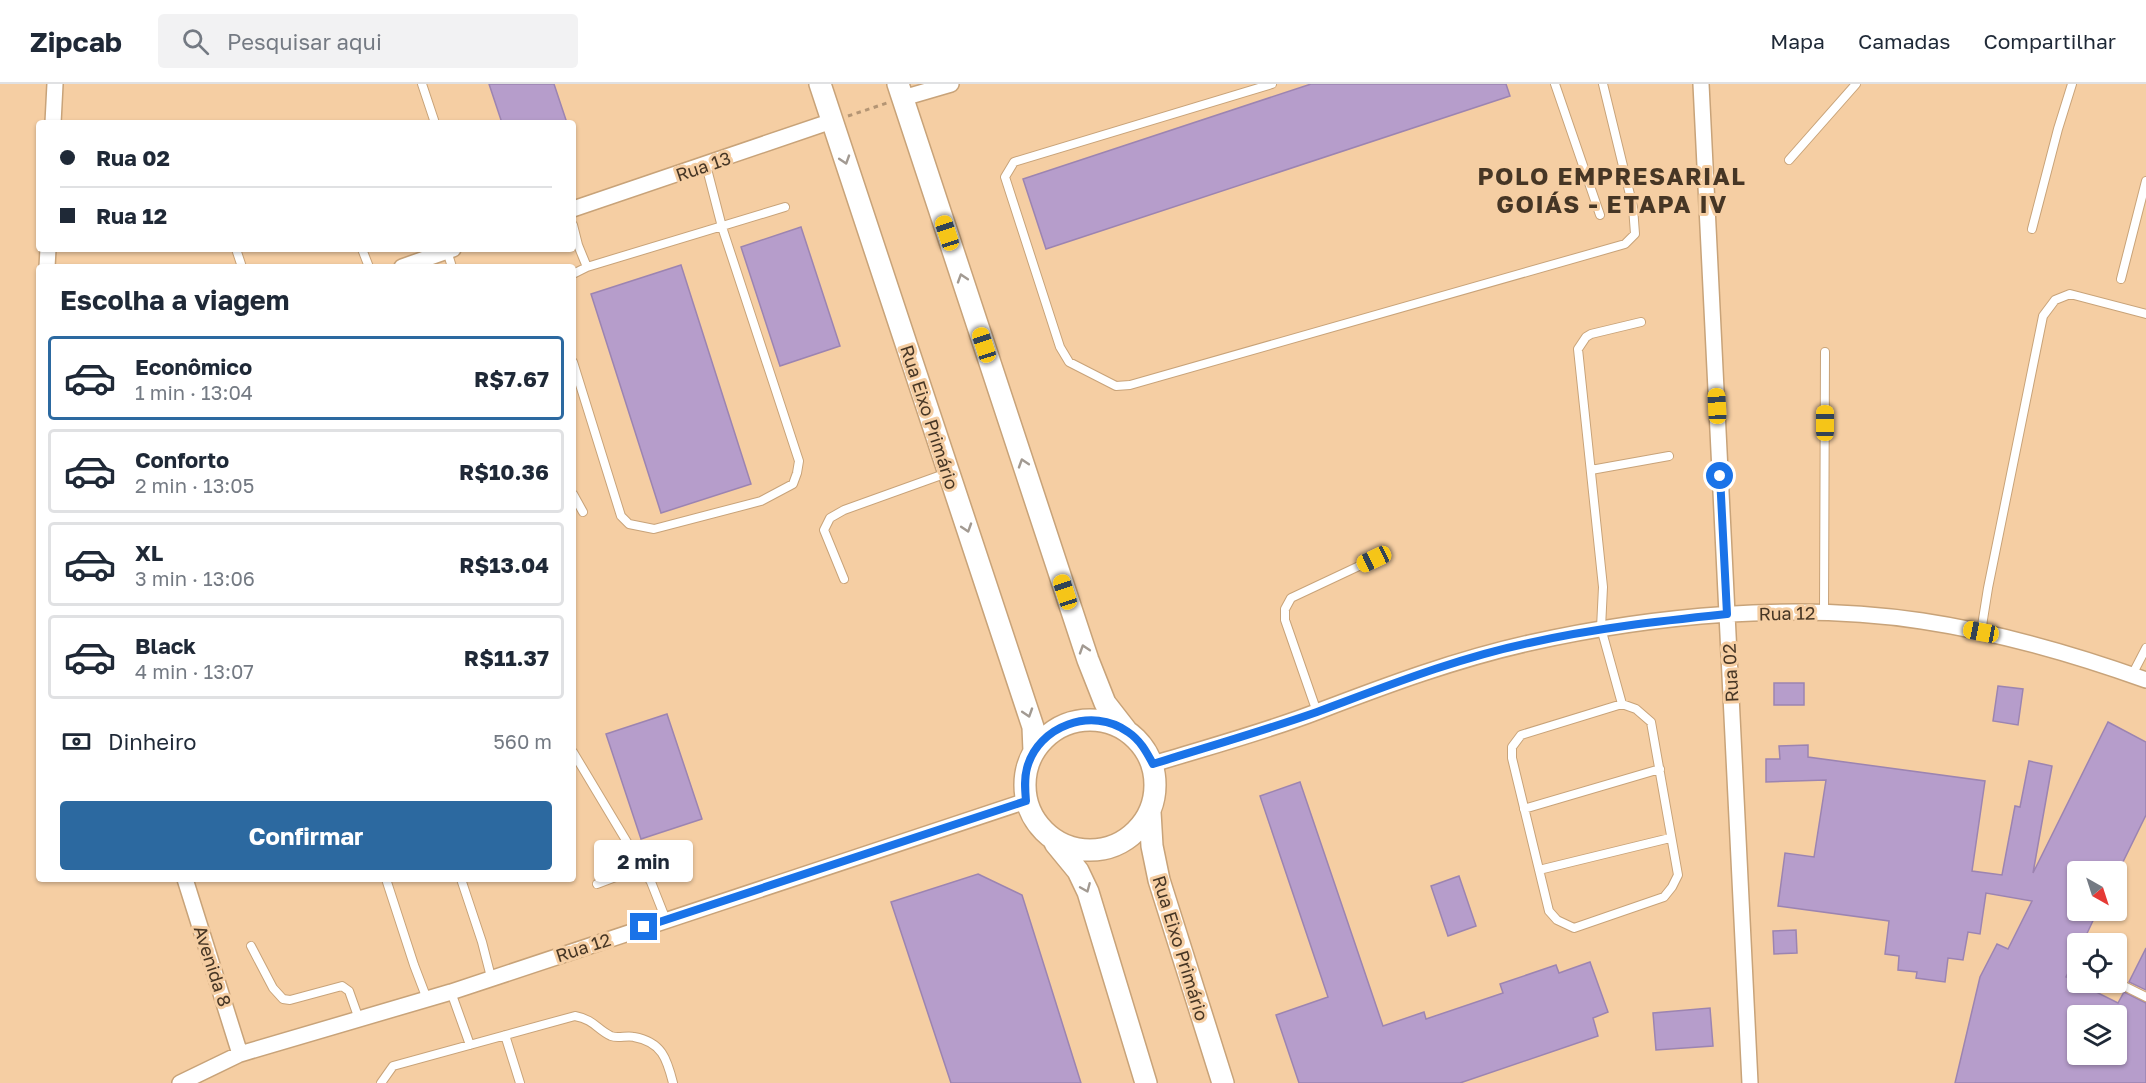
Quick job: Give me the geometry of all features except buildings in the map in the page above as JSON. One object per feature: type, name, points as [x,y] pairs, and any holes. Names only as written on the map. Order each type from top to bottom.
[{"type":"street","points":[[53,120],[55,84]]},
{"type":"street","name":"Rua Eixo Primário","points":[[820,84],[1033,727],[1034,751]]},
{"type":"street","points":[[951,84],[901,91],[1088,660],[1105,703],[1146,751],[1153,764],[1156,780],[1155,796],[1150,812],[1140,828],[1126,841],[1108,849],[1089,851],[1070,848],[1053,840]]},
{"type":"street","name":"Rua 02","points":[[1701,84],[1750,1083]]},
{"type":"street","name":"Rua 13","points":[[576,208],[832,121]]},
{"type":"street","points":[[410,264],[444,252]]},
{"type":"street","name":"Rua 12","points":[[1153,764],[1317,712],[1454,663],[1527,643],[1601,628],[1727,614],[1824,612],[1921,621],[1981,632],[2139,677]]},
{"type":"street","points":[[1126,730],[1107,722],[1086,720],[1065,725],[1048,735],[1034,751],[1027,767],[1024,784],[1026,801],[1036,823],[1078,871],[1088,892],[1146,1083]]},
{"type":"street","name":"Rua 12","points":[[180,1083],[240,1054],[451,992],[1026,801]]},
{"type":"street","name":"Rua Eixo Primário","points":[[1150,812],[1152,846],[1159,880],[1223,1083]]},
{"type":"street","name":"Avenida 8","points":[[186,882],[240,1054]]},
{"type":"lane","points":[[422,84],[434,120]]},
{"type":"lane","points":[[1272,84],[1014,162],[1005,177],[1060,347],[1069,362],[1116,386],[1130,385],[1625,244],[1635,234],[1633,207],[1603,84]]},
{"type":"lane","points":[[1555,84],[1600,215]]},
{"type":"lane","points":[[1789,160],[1856,84]]},
{"type":"lane","points":[[2032,229],[2072,84]]},
{"type":"lane","points":[[576,372],[621,516],[629,524],[654,529],[761,501],[793,484],[799,461],[722,227],[706,165]]},
{"type":"lane","points":[[2121,279],[2146,181]]},
{"type":"lane","points":[[576,272],[587,267],[785,207]]},
{"type":"lane","points":[[576,237],[587,267]]},
{"type":"lane","points":[[1981,632],[2043,316],[2055,300],[2070,294],[2146,314]]},
{"type":"lane","points":[[1622,704],[1601,628],[1603,587],[1578,349],[1586,337],[1591,334],[1641,322]]},
{"type":"lane","points":[[1824,612],[1825,352]]},
{"type":"lane","points":[[1591,470],[1669,456]]},
{"type":"lane","points":[[844,579],[824,530],[830,518],[844,510],[949,472]]},
{"type":"lane","points":[[576,499],[583,512]]},
{"type":"lane","points":[[1317,712],[1286,620],[1286,603],[1291,598],[1374,559]]},
{"type":"lane","points":[[2139,677],[2146,648]]},
{"type":"lane","points":[[1622,704],[1636,709],[1651,722],[1678,875],[1664,897],[1574,928],[1557,920],[1549,911],[1512,758],[1512,747],[1521,735],[1622,704]]},
{"type":"lane","points":[[576,757],[651,882],[666,920]]},
{"type":"lane","points":[[1524,809],[1660,769]]},
{"type":"lane","points":[[1539,870],[1670,838]]},
{"type":"lane","points":[[597,884],[642,867]]},
{"type":"lane","points":[[387,882],[427,999]]},
{"type":"lane","points":[[462,882],[491,977]]},
{"type":"lane","points":[[251,946],[273,988],[283,999],[291,1000],[342,986],[350,991],[359,1020]]},
{"type":"lane","points":[[2127,988],[2146,997]]},
{"type":"lane","points":[[451,992],[470,1045]]},
{"type":"lane","points":[[381,1083],[393,1066],[575,1016],[588,1018],[614,1037],[634,1037],[654,1044],[666,1056],[674,1083]]},
{"type":"lane","points":[[505,1035],[520,1083]]},
{"type":"path","points":[[832,121],[901,91]]},
{"type":"district","name":"POLO EMPRESARIAL GOIÁS - ETAPA IV","points":[[1612,189]]},
{"type":"route","points":[[644,927],[1026,801],[1024,784],[1027,767],[1034,751],[1048,735],[1065,725],[1086,720],[1107,722],[1126,730],[1137,739],[1153,764],[1317,712],[1454,663],[1527,643],[1601,628],[1727,614],[1720,476]]}]
